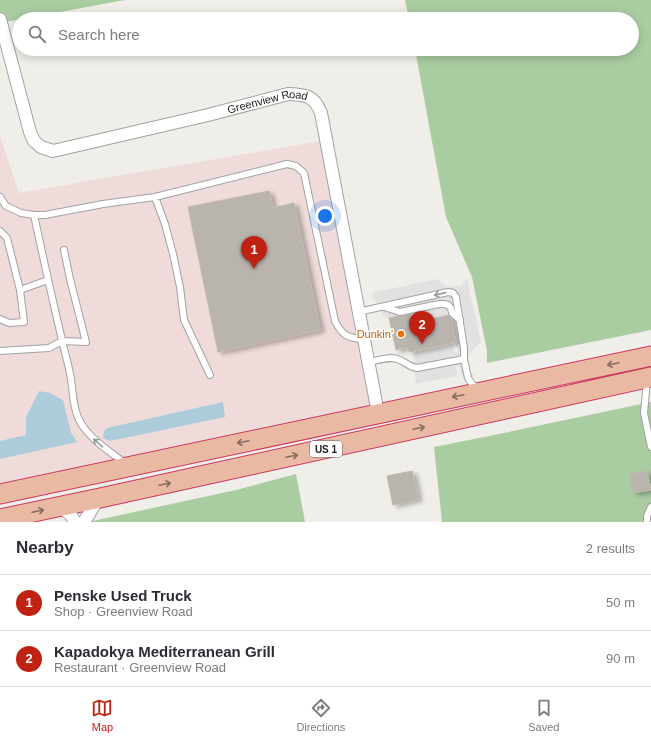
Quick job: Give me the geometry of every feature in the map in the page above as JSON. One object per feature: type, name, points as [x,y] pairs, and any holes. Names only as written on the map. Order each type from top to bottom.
[{"type":"highway","name":"US 1","points":[[0,494],[651,356]]},
{"type":"highway","name":"US 1","points":[[0,519],[649,377]]},
{"type":"street","name":"Greenview Road","points":[[0,19],[30,132],[34,141],[42,147],[53,151],[200,117],[288,94],[302,95],[312,98],[321,113],[378,414]]},
{"type":"street","points":[[84,522],[100,498]]},
{"type":"street","points":[[60,506],[71,515],[75,522]]},
{"type":"lane","points":[[0,197],[6,206],[21,214],[46,215],[103,204],[155,197],[287,164],[296,166],[304,173],[335,321],[339,329],[345,335],[353,339],[363,339]]},
{"type":"lane","points":[[155,197],[165,224],[173,254],[180,287],[184,320],[210,375]]},
{"type":"lane","points":[[34,215],[70,371],[77,415],[89,435],[129,467]]},
{"type":"lane","points":[[0,231],[7,238],[20,290],[24,322],[9,323],[0,319]]},
{"type":"lane","points":[[0,351],[49,348],[62,341],[86,342],[64,250]]},
{"type":"lane","points":[[20,290],[48,280]]},
{"type":"lane","points":[[358,312],[451,292],[453,293],[456,297],[468,378],[472,384],[482,392]]},
{"type":"lane","points":[[382,307],[400,312],[444,304],[448,305],[451,308],[452,313],[460,320]]},
{"type":"lane","points":[[368,362],[396,358],[412,367],[417,368],[464,359]]},
{"type":"lane","points":[[649,377],[644,413],[651,447]]},
{"type":"lane","points":[[647,522],[647,516],[651,507]]},
{"type":"shaded area","points":[[0,136],[19,193],[326,140],[378,413],[0,494]]},
{"type":"shaded area","points":[[438,279],[446,287],[460,286],[467,279],[481,342],[471,352],[468,359],[471,373],[475,376],[463,379],[459,367],[457,366],[457,376],[416,384],[413,363],[415,361],[413,353],[453,345],[454,352],[458,352],[450,315],[412,323],[410,314],[389,318],[384,317],[376,301],[371,296],[375,292]]},
{"type":"green space","points":[[0,0],[125,0],[60,12],[12,12],[12,21],[0,23]]},
{"type":"green space","points":[[405,0],[651,0],[651,330],[487,363],[487,351],[472,277],[446,217],[416,56],[639,56],[639,12],[408,12]]},
{"type":"green space","points":[[651,402],[651,522],[442,522],[434,447]]},
{"type":"green space","points":[[296,474],[305,522],[88,522],[236,490]]},
{"type":"water","points":[[39,391],[50,393],[63,400],[71,433],[77,442],[0,459],[0,441],[26,435],[26,417]]},
{"type":"water","points":[[223,402],[225,417],[110,441],[103,438],[104,431],[107,428]]},
{"type":"building","points":[[269,191],[273,208],[294,203],[320,330],[218,352],[188,207]]},
{"type":"building","points":[[410,314],[412,323],[450,315],[456,342],[409,352],[408,347],[396,350],[389,318]]},
{"type":"building","points":[[412,471],[418,499],[393,505],[387,476]]},
{"type":"building","points":[[647,471],[651,490],[633,493],[630,474]]},
{"type":"place","name":"Penske Used Truck","points":[[254,269]]},
{"type":"place","name":"Dunkin'","points":[[401,334]]},
{"type":"place","name":"Kapadokya Mediterranean Grill","points":[[422,344]]}]
